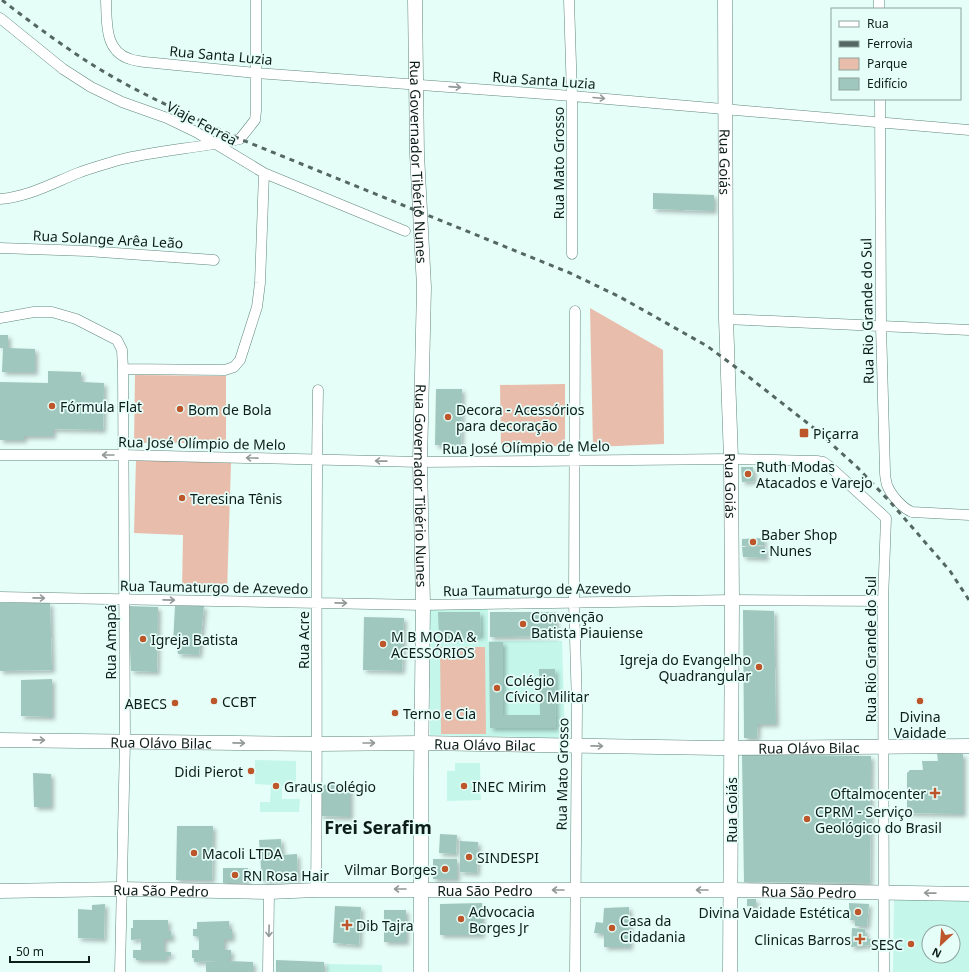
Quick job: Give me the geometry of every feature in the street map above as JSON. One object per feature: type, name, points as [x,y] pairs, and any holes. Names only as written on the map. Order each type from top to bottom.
[{"type":"street","name":"Rua Santa Luzia","points":[[106,0],[107,31],[111,44],[119,53],[129,59],[145,62],[256,73],[572,96],[969,130]]},
{"type":"street","points":[[0,199],[37,191],[78,173],[119,160],[170,150],[216,145],[240,139],[255,120],[256,0]]},
{"type":"street","name":"Rua Governador Tibério Nunes","points":[[415,0],[417,154],[424,287],[420,462],[423,605],[421,743],[421,972]]},
{"type":"street","name":"Rua Mato Grosso","points":[[569,0],[572,96],[572,254]]},
{"type":"street","name":"Rua Goiás","points":[[725,0],[726,319],[732,600],[730,972]]},
{"type":"street","name":"Viaje Ferrea","points":[[0,18],[63,69],[91,87],[122,102],[167,118],[196,132],[264,173],[405,231]]},
{"type":"street","name":"Rua Rio Grande do Sul","points":[[880,100],[881,326],[885,472],[887,485],[907,510],[912,512],[969,515]]},
{"type":"street","points":[[123,369],[225,370],[234,367],[240,360],[257,307],[260,283],[264,173]]},
{"type":"street","name":"Rua Solange Arêa Leão","points":[[0,248],[87,251],[214,260]]},
{"type":"street","name":"Rua Mato Grosso","points":[[575,311],[574,603],[577,706],[575,972]]},
{"type":"street","name":"Rua Amapá","points":[[0,318],[34,312],[52,312],[76,319],[117,340],[122,350],[125,741],[120,972]]},
{"type":"street","points":[[726,319],[969,330]]},
{"type":"street","name":"Rua Acre","points":[[316,890],[318,390]]},
{"type":"street","name":"Rua José Olímpio de Melo","points":[[0,455],[123,455],[420,462],[730,459],[817,460],[830,466],[886,518]]},
{"type":"street","name":"Rua Rio Grande do Sul","points":[[884,972],[883,601],[886,518]]},
{"type":"street","name":"Rua Taumaturgo de Azevedo","points":[[0,597],[423,605],[732,600],[883,601]]},
{"type":"street","name":"Rua Olávo Bilac","points":[[0,740],[731,747],[969,746]]},
{"type":"street","name":"Rua São Pedro","points":[[0,891],[122,890],[269,892],[422,889],[731,890],[969,894]]},
{"type":"street","points":[[268,972],[269,892]]},
{"type":"shaded area","name":"Colégio Cívico Militar","points":[[429,609],[488,609],[488,641],[562,641],[565,738],[430,735]]},
{"type":"shaded area","name":"Graus Colégio","points":[[255,760],[296,761],[296,786],[282,786],[282,799],[300,799],[299,812],[260,812],[260,802],[270,802],[271,785],[255,784]]},
{"type":"shaded area","name":"INEC Mirim","points":[[455,763],[480,763],[481,800],[447,801],[447,771],[455,771]]},
{"type":"shaded area","name":"SESC","points":[[894,899],[969,899],[969,972],[893,972]]},
{"type":"shaded area","points":[[327,964],[382,965],[382,972],[327,972]]},
{"type":"green space","points":[[590,308],[663,350],[664,444],[593,447]]},
{"type":"green space","name":"Bom de Bola","points":[[135,375],[226,376],[226,443],[134,443]]},
{"type":"green space","points":[[565,384],[565,446],[501,447],[500,385]]},
{"type":"green space","name":"Teresina Tênis","points":[[136,460],[231,463],[227,593],[182,591],[183,535],[134,533]]},
{"type":"green space","points":[[440,647],[485,647],[486,734],[441,734]]},
{"type":"building","points":[[653,193],[714,195],[714,211],[653,209]]},
{"type":"building","points":[[0,335],[8,335],[8,348],[35,349],[35,372],[2,372],[3,348],[0,348]]},
{"type":"building","name":"Fórmula Flat","points":[[48,371],[81,372],[81,382],[104,383],[103,430],[53,429],[53,436],[24,436],[24,440],[0,440],[0,382],[48,383]]},
{"type":"building","name":"Decora - Acessórios para decoração","points":[[436,389],[462,389],[461,445],[435,445]]},
{"type":"building","name":"Ruth Modas Atacados e Varejo","points":[[741,467],[753,467],[754,481],[742,482]]},
{"type":"building","name":"Baber Shop - Nunes","points":[[764,538],[764,545],[742,546],[742,539]]},
{"type":"building","points":[[742,547],[765,547],[766,558],[743,557]]},
{"type":"building","points":[[0,603],[50,603],[52,670],[0,671]]},
{"type":"building","name":"Igreja Batista","points":[[128,606],[158,607],[157,672],[131,671]]},
{"type":"building","points":[[175,606],[204,606],[199,655],[178,654],[176,643],[173,643]]},
{"type":"building","name":"Igreja do Evangelho Quadrangular","points":[[743,610],[774,611],[776,724],[758,724],[757,738],[744,738]]},
{"type":"building","points":[[438,612],[480,612],[481,636],[439,637]]},
{"type":"building","name":"Convenção Batista Piauiense","points":[[490,612],[556,612],[556,636],[490,637]]},
{"type":"building","name":"M B MODA & ACESSÓRIOS","points":[[364,617],[404,618],[402,671],[363,670]]},
{"type":"building","points":[[489,642],[503,642],[503,715],[540,715],[539,669],[555,669],[556,728],[490,728]]},
{"type":"building","points":[[52,679],[52,717],[21,716],[21,680]]},
{"type":"building","name":"Oftalmocenter","points":[[937,753],[963,754],[963,814],[907,813],[907,773],[910,770],[923,770],[922,761],[938,761]]},
{"type":"building","name":"CPRM - Serviço Geológico do Brasil","points":[[742,754],[871,756],[870,883],[744,882]]},
{"type":"building","points":[[33,773],[51,774],[51,807],[34,807]]},
{"type":"building","points":[[350,784],[350,817],[320,816],[320,785]]},
{"type":"building","name":"Macoli LTDA","points":[[177,826],[213,826],[212,880],[176,880]]},
{"type":"building","points":[[440,834],[457,835],[456,854],[439,853]]},
{"type":"building","points":[[281,839],[282,855],[297,854],[298,879],[262,881],[259,840]]},
{"type":"building","name":"SINDESPI","points":[[460,841],[478,842],[477,873],[460,872]]},
{"type":"building","name":"Vilmar Borges","points":[[433,859],[457,859],[457,879],[433,879]]},
{"type":"building","name":"RN Rosa Hair","points":[[223,868],[248,868],[247,883],[223,883]]},
{"type":"building","points":[[747,899],[756,899],[756,906],[747,906]]},
{"type":"building","name":"Advocacia Borges Jr","points":[[482,903],[482,935],[440,935],[440,904]]},
{"type":"building","name":"Divina Vaidade Estética","points":[[849,903],[869,904],[867,926],[855,926],[855,920],[849,920]]},
{"type":"building","points":[[105,904],[104,939],[78,938],[78,909],[92,910],[92,905]]},
{"type":"building","name":"Dib Tajra","points":[[335,906],[361,907],[359,945],[333,943]]},
{"type":"building","name":"Casa da Cidadania","points":[[629,907],[630,947],[604,947],[604,934],[594,933],[596,922],[603,923],[604,908]]},
{"type":"building","points":[[384,910],[406,910],[406,942],[384,942]]},
{"type":"building","points":[[133,920],[168,920],[168,931],[171,931],[172,939],[164,939],[164,952],[171,952],[171,956],[166,956],[166,960],[136,960],[136,958],[133,958],[133,950],[141,950],[141,939],[131,940]]},
{"type":"building","points":[[229,921],[229,929],[232,929],[232,939],[224,939],[224,950],[231,950],[231,958],[229,958],[229,961],[253,962],[253,972],[206,972],[206,962],[219,961],[194,962],[194,958],[192,958],[192,950],[199,950],[199,937],[193,936],[193,929],[197,929],[197,922]]},
{"type":"building","name":"Clinicas Barros","points":[[852,928],[865,929],[866,937],[872,940],[871,945],[851,947]]},
{"type":"building","points":[[276,960],[324,962],[324,972],[276,972]]},
{"type":"railway","points":[[2,0],[88,62],[163,103],[240,139],[570,273],[620,297],[707,346],[815,429],[858,468],[892,504],[950,571],[969,600]]},
{"type":"place","name":"Fórmula Flat","points":[[52,406]]},
{"type":"place","name":"Bom de Bola","points":[[180,409]]},
{"type":"place","name":"Decora - Acessórios para decoração","points":[[448,417]]},
{"type":"place","name":"Piçarra","points":[[804,433]]},
{"type":"place","name":"Ruth Modas Atacados e Varejo","points":[[748,474]]},
{"type":"place","name":"Teresina Tênis","points":[[182,498]]},
{"type":"place","name":"Baber Shop - Nunes","points":[[753,542]]},
{"type":"place","name":"Convenção Batista Piauiense","points":[[523,624]]},
{"type":"place","name":"Igreja Batista","points":[[143,639]]},
{"type":"place","name":"M B MODA & ACESSÓRIOS","points":[[383,644]]},
{"type":"place","name":"Igreja do Evangelho Quadrangular","points":[[759,667]]},
{"type":"place","name":"Colégio Cívico Militar","points":[[497,688]]},
{"type":"place","name":"CCBT","points":[[214,701]]},
{"type":"place","name":"Divina Vaidade","points":[[920,701]]},
{"type":"place","name":"ABECS","points":[[175,703]]},
{"type":"place","name":"Terno e Cia","points":[[395,713]]},
{"type":"place","name":"Didi Pierot","points":[[251,771]]},
{"type":"place","name":"Graus Colégio","points":[[276,786]]},
{"type":"place","name":"INEC Mirim","points":[[464,786]]},
{"type":"place","name":"Oftalmocenter","points":[[935,793]]},
{"type":"place","name":"CPRM - Serviço Geológico do Brasil","points":[[807,819]]},
{"type":"place","name":"Macoli LTDA","points":[[194,853]]},
{"type":"place","name":"SINDESPI","points":[[469,857]]},
{"type":"place","name":"Vilmar Borges","points":[[445,869]]},
{"type":"place","name":"RN Rosa Hair","points":[[235,875]]},
{"type":"place","name":"Divina Vaidade Estética","points":[[858,912]]},
{"type":"place","name":"Advocacia Borges Jr","points":[[461,919]]},
{"type":"place","name":"Dib Tajra","points":[[347,925]]},
{"type":"place","name":"Casa da Cidadania","points":[[612,928]]},
{"type":"place","name":"Clinicas Barros","points":[[860,939]]},
{"type":"place","name":"SESC","points":[[911,944]]},
{"type":"district","name":"Frei Serafim","points":[[378,827]]}]
